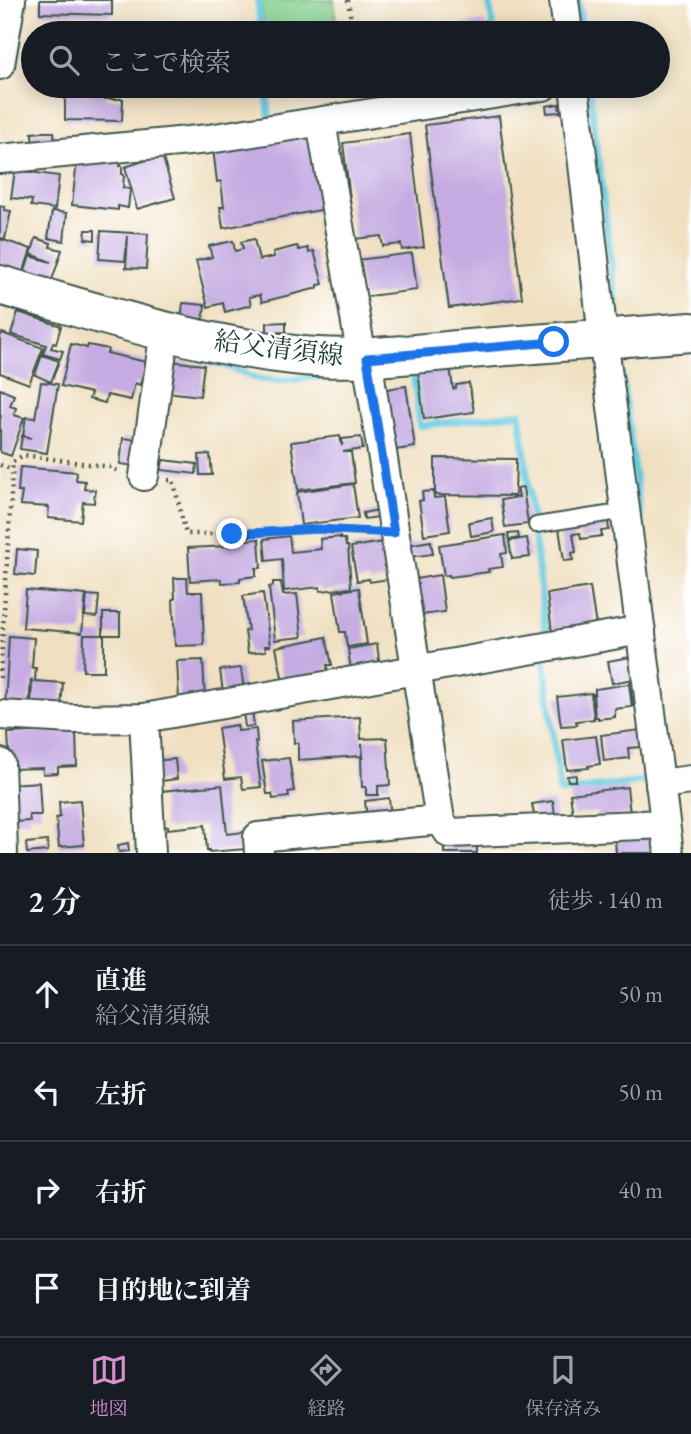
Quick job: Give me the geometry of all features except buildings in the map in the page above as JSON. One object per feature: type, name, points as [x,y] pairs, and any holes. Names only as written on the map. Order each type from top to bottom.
[{"type":"main road","name":"給父清須線","points":[[0,285],[165,331],[243,349],[296,356],[365,358],[691,332]]},
{"type":"street","points":[[0,65],[11,0]]},
{"type":"street","points":[[564,0],[567,21]]},
{"type":"street","points":[[0,159],[209,139],[469,98]]},
{"type":"street","points":[[575,98],[669,853]]},
{"type":"street","points":[[321,122],[365,358],[440,820],[449,834],[665,824]]},
{"type":"street","points":[[144,475],[165,331]]},
{"type":"street","points":[[0,715],[74,719],[144,718],[642,630]]},
{"type":"street","points":[[144,718],[151,853]]},
{"type":"street","points":[[0,763],[3,853]]},
{"type":"street","points":[[660,784],[691,780]]},
{"type":"street","points":[[259,853],[258,837],[440,820]]},
{"type":"lane","points":[[536,524],[626,511]]},
{"type":"path","points":[[348,0],[351,21]]},
{"type":"path","points":[[0,678],[13,462],[23,455],[111,467],[120,472],[173,480],[186,534],[317,529],[394,533]]},
{"type":"path","points":[[0,465],[13,470]]},
{"type":"green space","points":[[261,0],[334,0],[336,21],[263,21]]},
{"type":"waterway","points":[[258,0],[260,21]]},
{"type":"waterway","points":[[489,0],[492,21]]},
{"type":"waterway","points":[[578,0],[581,21]]},
{"type":"waterway","points":[[267,98],[270,123]]},
{"type":"waterway","points":[[590,98],[617,311]]},
{"type":"waterway","points":[[619,353],[655,633]]},
{"type":"waterway","points":[[203,359],[258,379],[279,381],[330,376]]},
{"type":"waterway","points":[[413,370],[420,426],[520,413],[546,636]]},
{"type":"waterway","points":[[544,658],[560,792],[648,780]]},
{"type":"route","points":[[232,534],[317,529],[394,533],[367,358],[554,342]]}]
